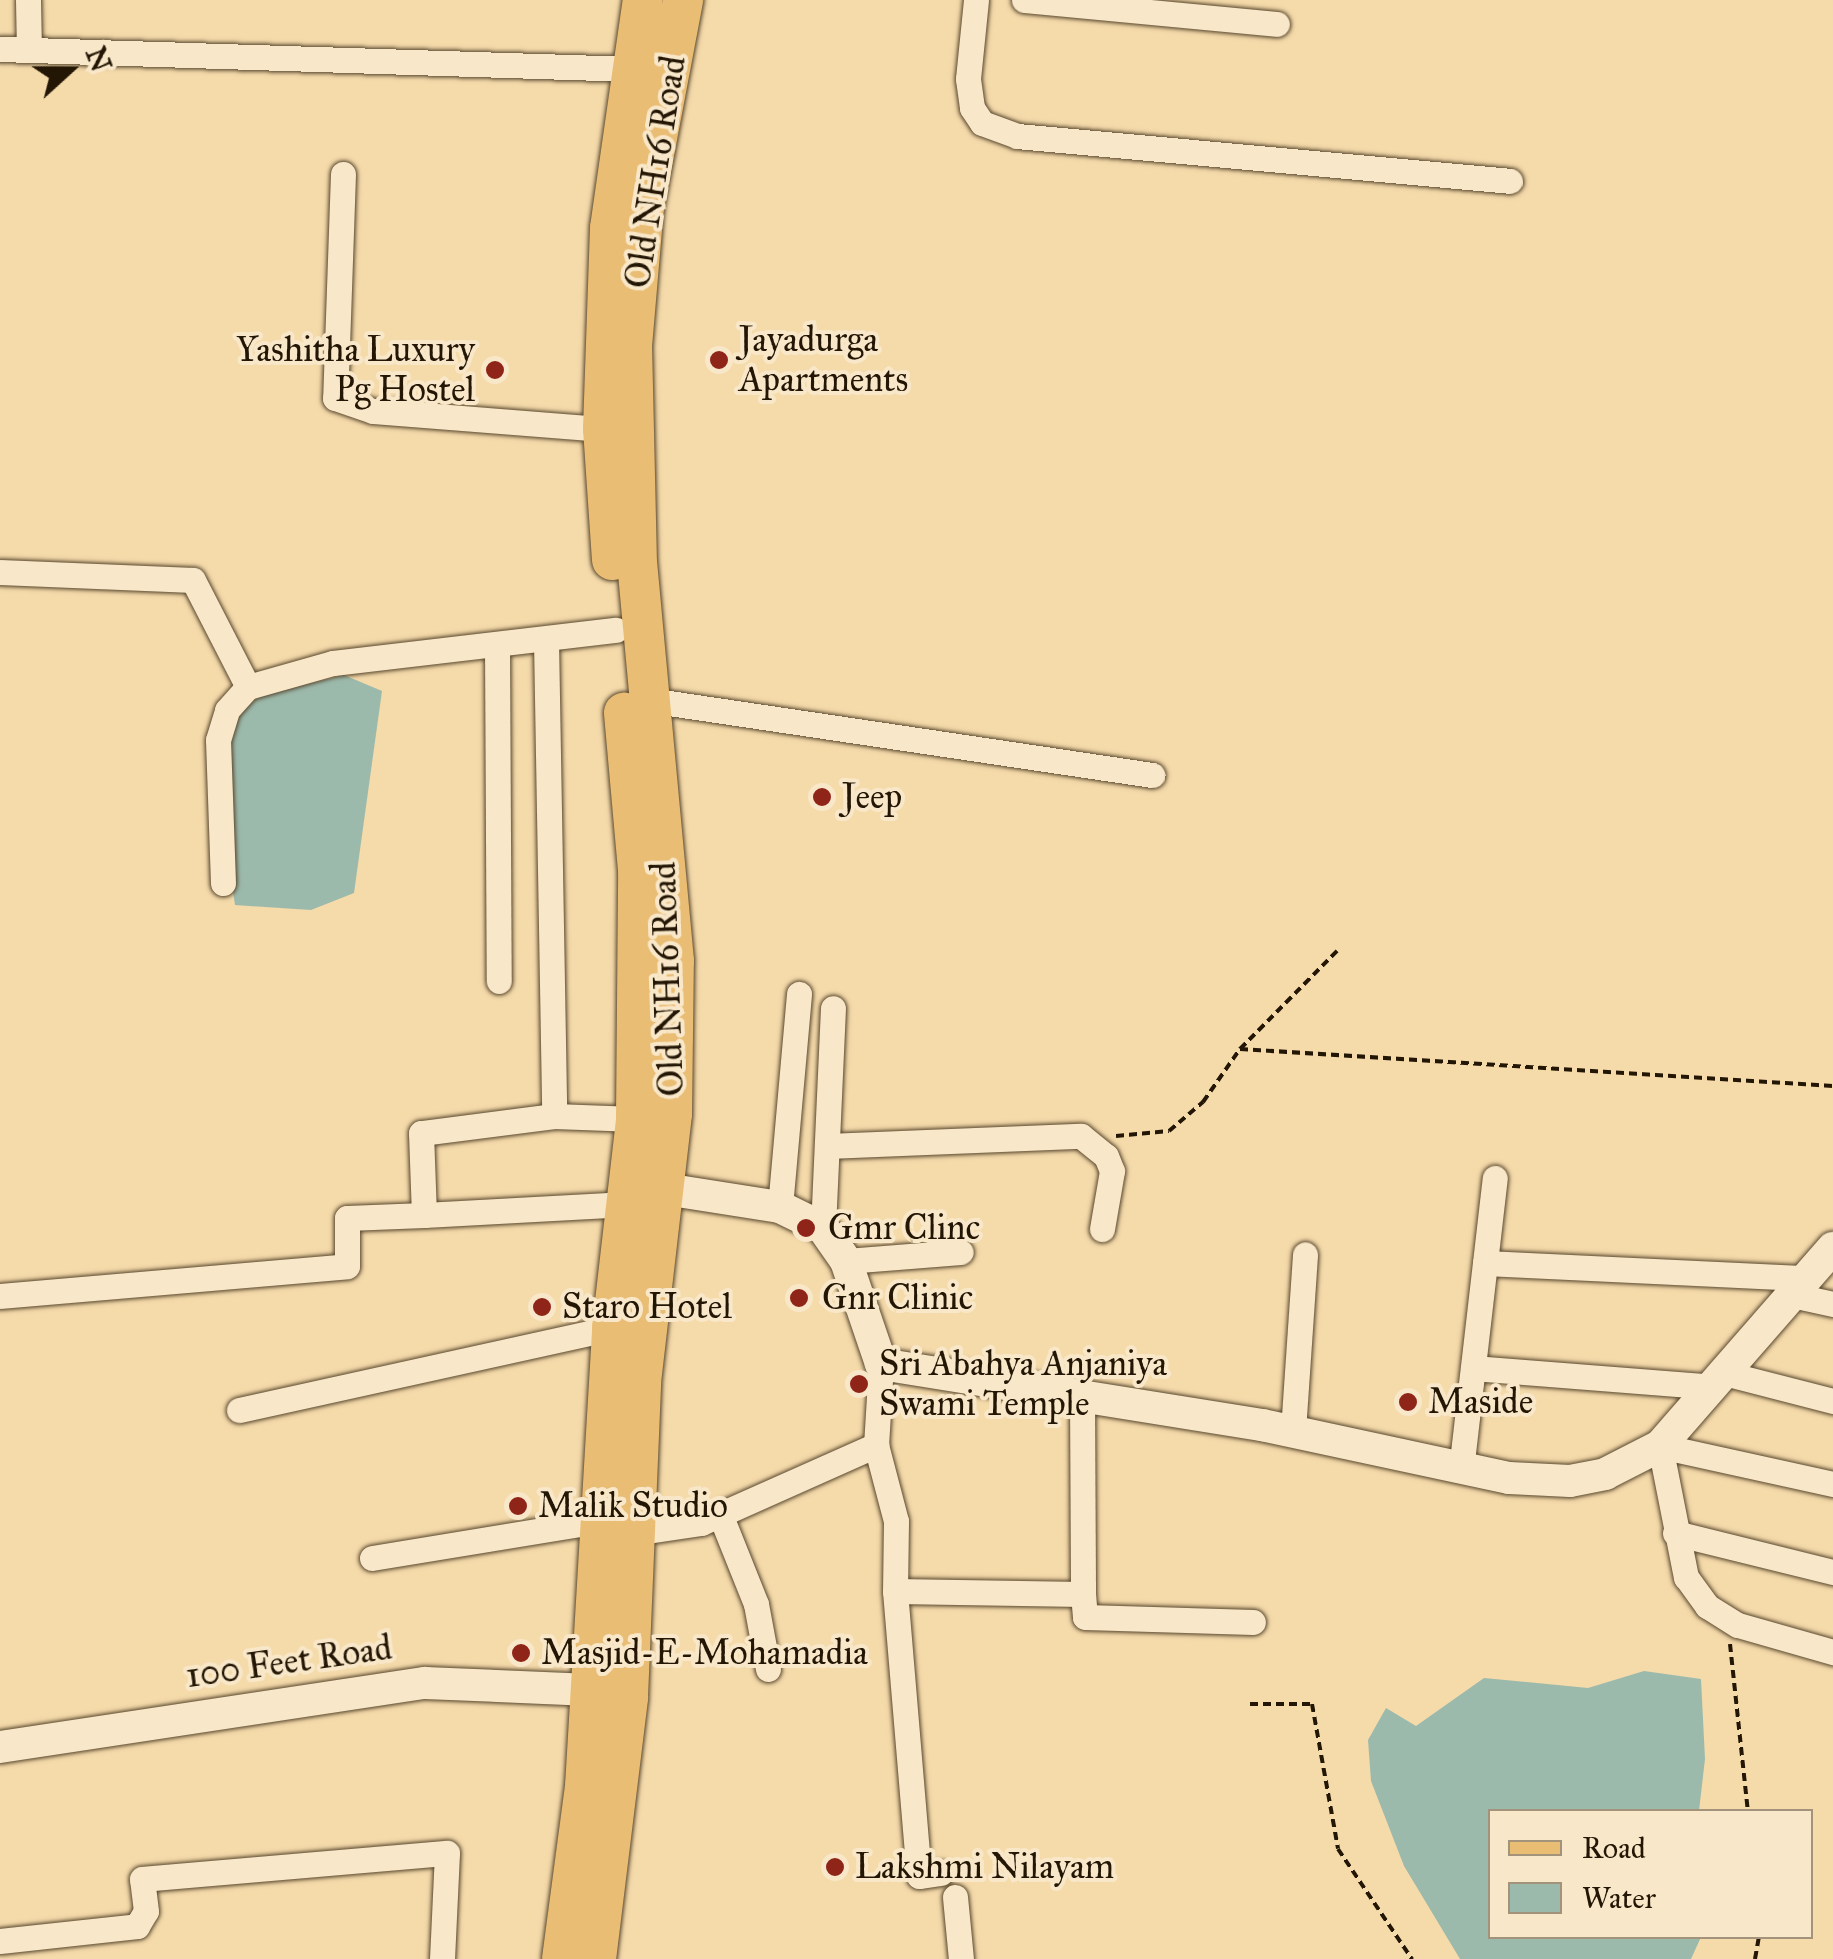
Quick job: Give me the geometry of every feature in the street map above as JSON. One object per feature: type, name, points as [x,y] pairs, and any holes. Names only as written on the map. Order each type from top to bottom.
[{"type":"main road","name":"Old NH16 Road","points":[[596,1959],[628,1697],[612,1328],[636,1119],[638,870],[603,429],[610,228],[643,0]]},
{"type":"main road","name":"Old NH16 Road","points":[[562,1959],[591,1690],[642,1382],[665,1188],[674,961],[637,564],[632,346],[644,207],[683,0]]},
{"type":"street","points":[[28,0],[29,50]]},
{"type":"street","points":[[976,0],[968,79],[972,108],[982,123],[1016,136],[1510,181]]},
{"type":"street","points":[[1024,0],[1127,6],[1278,24]]},
{"type":"street","points":[[0,49],[632,69]]},
{"type":"street","points":[[343,174],[335,398],[373,410],[603,429]]},
{"type":"street","points":[[0,572],[193,580],[248,687]]},
{"type":"street","points":[[223,883],[218,740],[227,710],[248,687],[333,664],[616,630]]},
{"type":"street","points":[[546,640],[554,1116]]},
{"type":"street","points":[[497,646],[499,981]]},
{"type":"street","points":[[649,700],[1152,775]]},
{"type":"street","points":[[780,1207],[799,994]]},
{"type":"street","points":[[823,1228],[833,1008]]},
{"type":"street","points":[[424,1215],[421,1133],[554,1116],[636,1119]]},
{"type":"street","points":[[827,1146],[1081,1136],[1106,1156],[1112,1171],[1102,1228]]},
{"type":"street","points":[[1461,1470],[1495,1178]]},
{"type":"street","points":[[665,1188],[780,1207],[823,1228],[846,1260],[882,1364],[876,1444],[896,1522],[894,1591],[919,1876],[941,1874]]},
{"type":"street","points":[[0,1296],[347,1266],[347,1218],[627,1204]]},
{"type":"street","points":[[882,1364],[1293,1432],[1461,1470],[1570,1481],[1606,1474],[1660,1446],[1833,1248]]},
{"type":"street","points":[[846,1260],[961,1252]]},
{"type":"street","points":[[1293,1432],[1305,1254]]},
{"type":"street","points":[[1486,1262],[1800,1286],[1833,1304]]},
{"type":"street","points":[[239,1410],[612,1328]]},
{"type":"street","points":[[1473,1368],[1718,1380],[1833,1401]]},
{"type":"street","points":[[1082,1395],[1084,1616],[1253,1622]]},
{"type":"street","points":[[372,1558],[580,1524],[620,1530],[720,1514],[876,1444]]},
{"type":"street","points":[[1660,1446],[1833,1484]]},
{"type":"street","points":[[1660,1446],[1686,1577],[1707,1606],[1738,1625],[1833,1652]]},
{"type":"street","points":[[720,1514],[756,1604],[768,1669]]},
{"type":"street","points":[[1675,1533],[1833,1572]]},
{"type":"street","points":[[894,1591],[1082,1594]]},
{"type":"street","name":"100 Feet Road","points":[[0,1746],[425,1683],[591,1690]]},
{"type":"street","points":[[0,1941],[138,1926],[146,1911],[142,1879],[446,1853],[442,1959]]},
{"type":"street","points":[[955,1897],[961,1959]]},
{"type":"path","points":[[1081,1136],[1168,1132],[1203,1102],[1240,1049],[1337,951]]},
{"type":"path","points":[[1240,1049],[1833,1086]]},
{"type":"path","points":[[1738,1625],[1729,1630],[1748,1809]]},
{"type":"path","points":[[1250,1704],[1312,1704],[1338,1849],[1412,1959]]},
{"type":"water","points":[[344,675],[382,691],[354,893],[311,910],[235,905],[229,866],[229,728],[242,708],[263,695]]},
{"type":"water","points":[[1644,1671],[1701,1679],[1705,1759],[1699,1809],[1488,1809],[1488,1939],[1700,1939],[1691,1959],[1460,1959],[1404,1866],[1371,1781],[1368,1740],[1386,1708],[1416,1726],[1484,1678],[1588,1688]]},
{"type":"place","name":"Jayadurga Apartments","points":[[719,360]]},
{"type":"place","name":"Yashitha Luxury Pg Hostel","points":[[495,370]]},
{"type":"place","name":"Jeep","points":[[822,797]]},
{"type":"place","name":"Gmr Clinc","points":[[806,1228]]},
{"type":"place","name":"Gnr Clinic","points":[[799,1298]]},
{"type":"place","name":"Staro Hotel","points":[[542,1307]]},
{"type":"place","name":"Sri Abahya Anjaniya Swami Temple","points":[[859,1384]]},
{"type":"place","name":"Maside","points":[[1408,1402]]},
{"type":"place","name":"Malik Studio","points":[[518,1506]]},
{"type":"place","name":"Masjid-E-Mohamadia","points":[[521,1653]]},
{"type":"place","name":"Lakshmi Nilayam","points":[[835,1867]]}]
